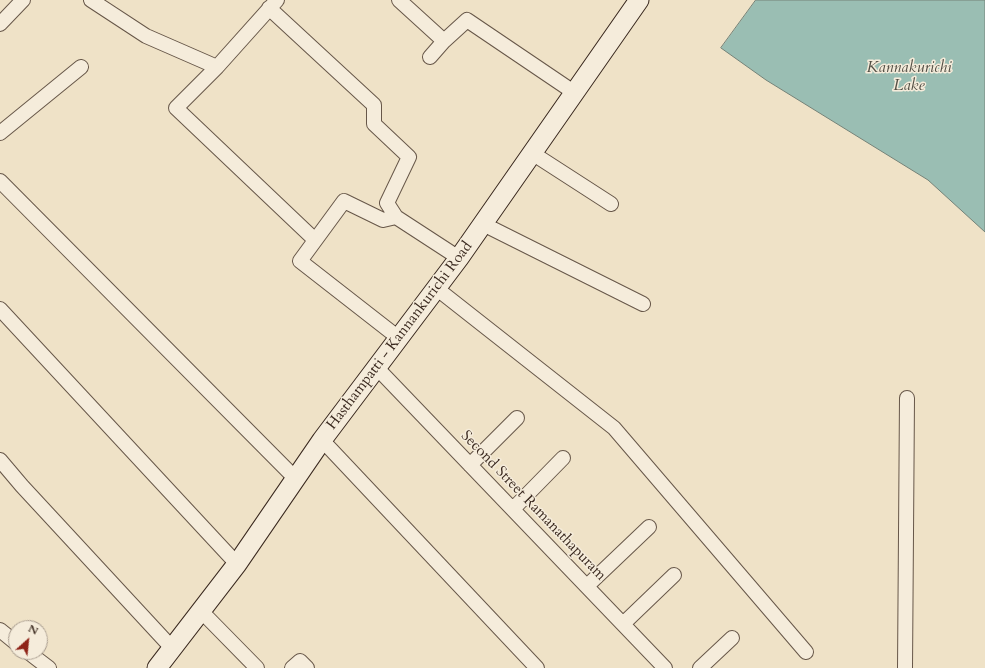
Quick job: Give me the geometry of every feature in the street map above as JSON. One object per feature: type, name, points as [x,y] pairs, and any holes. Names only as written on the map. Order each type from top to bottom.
[{"type":"main road","name":"Hasthampatti - Kannankurichi Road","points":[[157,668],[237,564],[322,440],[400,339],[459,258],[639,0]]},
{"type":"street","points":[[0,24],[23,0]]},
{"type":"street","points":[[90,0],[146,36],[217,67]]},
{"type":"street","points":[[399,0],[444,41]]},
{"type":"street","points":[[315,240],[176,108],[217,67],[273,4],[374,105],[374,124],[408,157],[387,203],[396,217],[459,258]]},
{"type":"street","points":[[430,57],[444,41],[468,20],[575,93]]},
{"type":"street","points":[[0,133],[81,67]]},
{"type":"street","points":[[532,152],[611,204]]},
{"type":"street","points":[[0,181],[296,479]]},
{"type":"street","points":[[396,217],[383,220],[344,201],[300,261],[400,339]]},
{"type":"street","points":[[483,224],[643,304]]},
{"type":"street","points":[[436,288],[614,428],[806,652]]},
{"type":"street","points":[[0,309],[237,564]]},
{"type":"street","name":"Second Street Ramanathapuram","points":[[377,368],[665,668]]},
{"type":"street","points":[[905,668],[907,398]]},
{"type":"street","points":[[470,465],[517,418]]},
{"type":"street","points":[[322,440],[537,668]]},
{"type":"street","points":[[513,509],[563,458]]},
{"type":"street","points":[[0,460],[22,486],[172,648]]},
{"type":"street","points":[[587,586],[649,528]]},
{"type":"street","points":[[623,624],[674,575]]},
{"type":"street","points":[[201,611],[256,668]]},
{"type":"street","points":[[0,630],[8,636]]},
{"type":"street","points":[[700,668],[732,638]]},
{"type":"street","points":[[38,660],[49,668]]},
{"type":"street","points":[[292,668],[300,661],[307,668]]},
{"type":"water","name":"Kannakurichi Lake","points":[[756,0],[985,0],[985,232],[928,180],[766,80],[721,48]]}]
